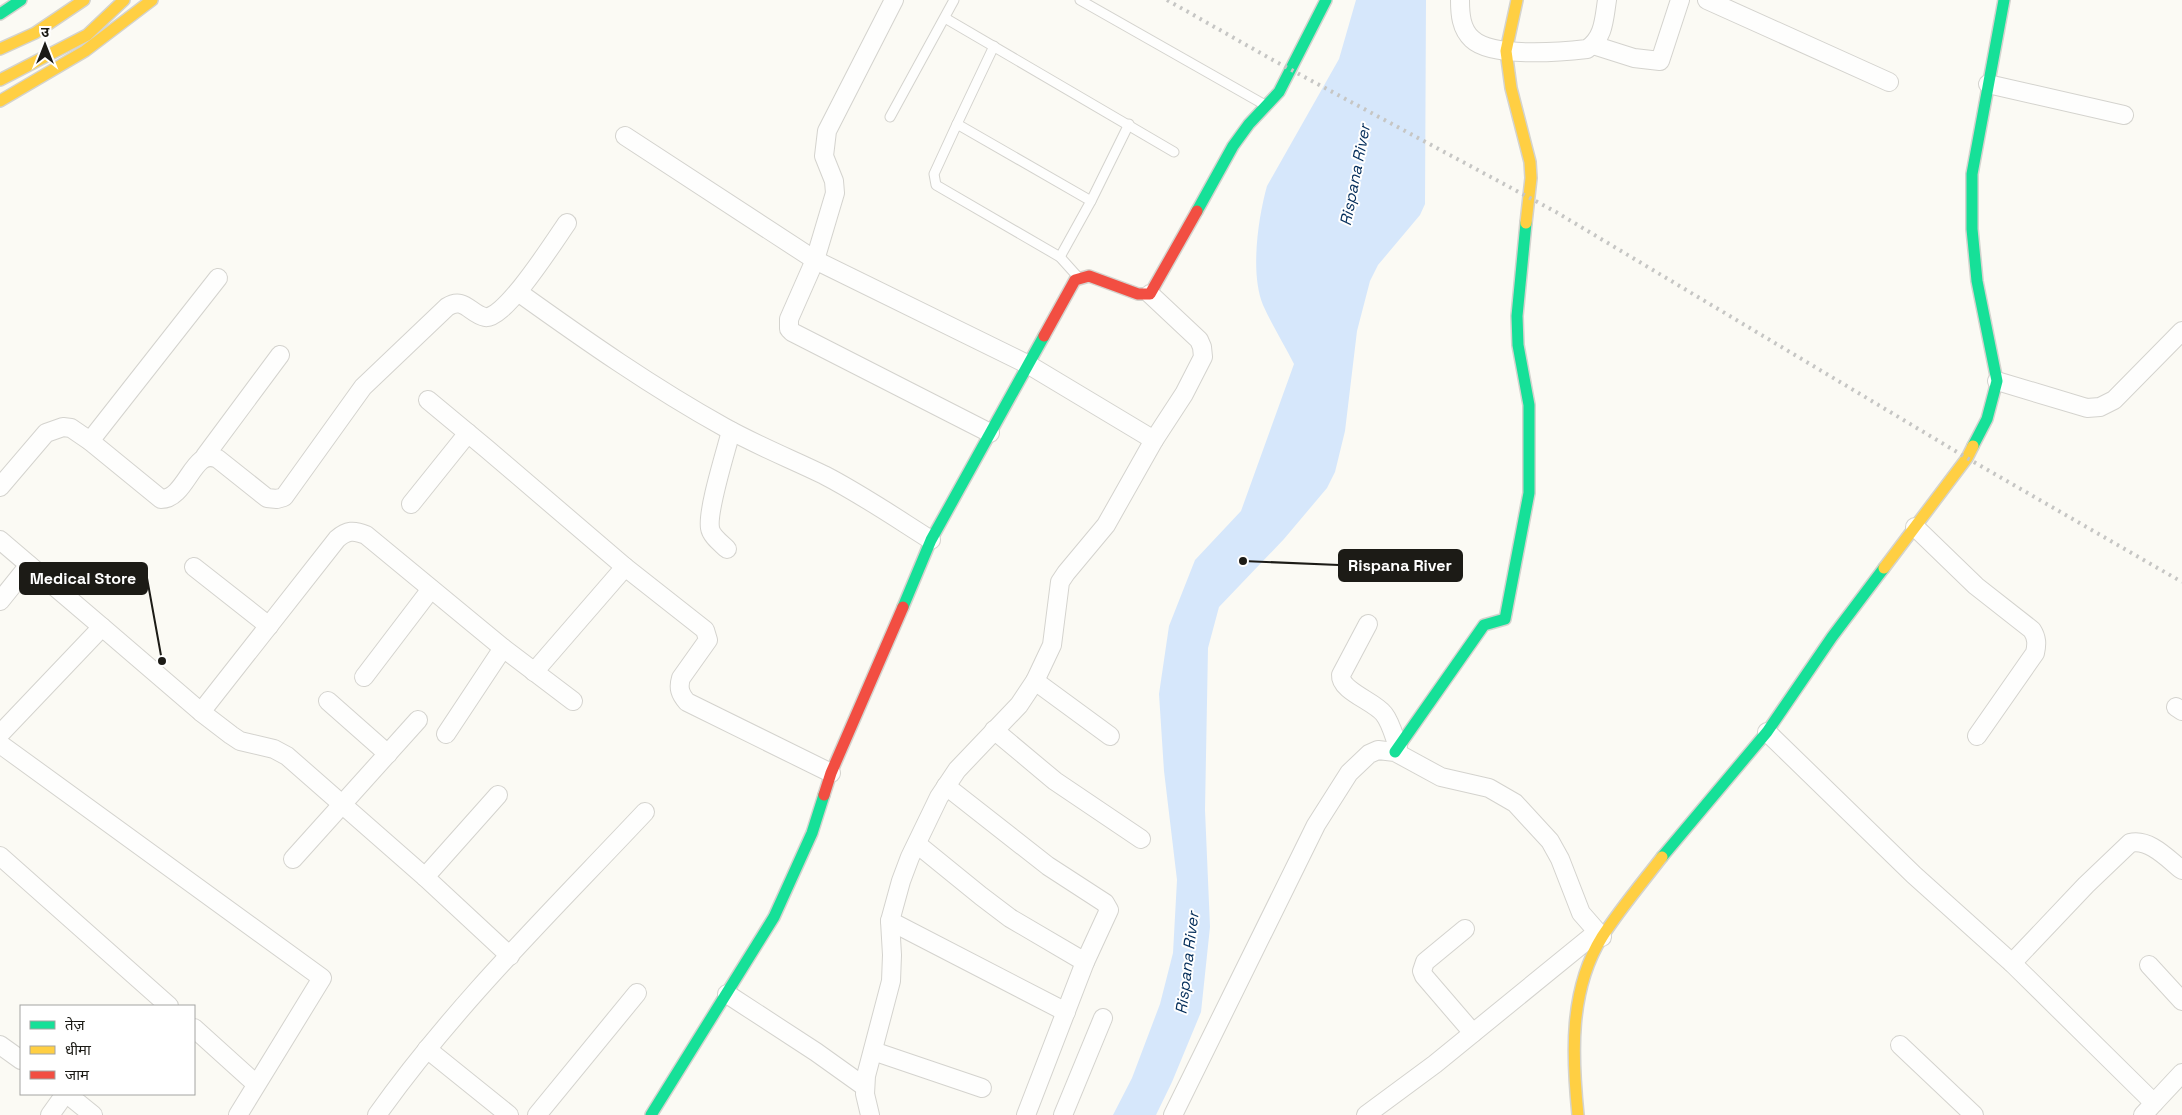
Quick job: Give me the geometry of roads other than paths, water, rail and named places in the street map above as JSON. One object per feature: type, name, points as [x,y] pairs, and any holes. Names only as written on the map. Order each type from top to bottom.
[{"type":"main road","points":[[0,14],[22,0]]},
{"type":"main road","points":[[0,50],[35,33],[84,0]]},
{"type":"main road","points":[[0,80],[87,35],[124,0]]},
{"type":"main road","points":[[0,101],[85,51],[152,0]]},
{"type":"main road","points":[[651,1115],[774,917],[805,853],[831,773],[883,656],[931,540],[1072,285],[1079,277],[1089,276],[1138,294],[1150,294],[1233,146],[1248,124],[1279,92],[1326,0]]},
{"type":"main road","points":[[1396,749],[1484,625],[1491,621],[1500,622],[1505,619],[1529,493],[1529,405],[1518,345],[1517,316],[1531,171],[1512,97],[1506,50],[1518,0]]},
{"type":"main road","points":[[1578,1115],[1574,1074],[1574,1038],[1578,1003],[1600,934],[1662,856],[1767,732],[1832,637],[1967,458],[1987,419],[1997,381],[1978,281],[1972,229],[1972,174],[2004,0]]},
{"type":"street","points":[[894,0],[827,131],[824,156],[834,181],[835,193],[815,260],[789,319],[789,329],[990,434]]},
{"type":"street","points":[[1460,0],[1460,17],[1466,32],[1474,41],[1506,50],[1564,52],[1587,49],[1593,45],[1600,34],[1607,0]]},
{"type":"street","points":[[1593,45],[1634,58],[1660,61],[1680,0]]},
{"type":"street","points":[[1707,0],[1889,82]]},
{"type":"street","points":[[1988,84],[2124,115]]},
{"type":"street","points":[[625,136],[815,260],[1029,365],[1154,440]]},
{"type":"street","points":[[205,456],[218,459],[267,498],[277,499],[284,497],[364,387],[447,306],[459,303],[480,315],[490,317],[500,312],[518,292],[568,223]]},
{"type":"street","points":[[90,441],[218,278]]},
{"type":"street","points":[[518,292],[616,362],[669,396],[731,431],[825,476],[931,540]]},
{"type":"street","points":[[870,1115],[865,1088],[890,982],[892,955],[890,921],[900,881],[946,786],[957,770],[1019,705],[1035,682],[1052,645],[1060,582],[1066,572],[1106,525],[1154,440],[1184,394],[1203,357],[1203,351],[1198,340],[1150,294]]},
{"type":"street","points":[[1997,381],[2087,408],[2100,408],[2114,400],[2179,341]]},
{"type":"street","points":[[0,487],[46,434],[55,428],[71,428],[90,441],[161,499],[170,498],[177,492],[205,456],[280,355]]},
{"type":"street","points":[[428,400],[625,567],[699,625],[707,635],[708,640],[681,678],[679,684],[681,695],[687,702],[831,773]]},
{"type":"street","points":[[727,550],[711,532],[710,524],[712,505],[731,431]]},
{"type":"street","points":[[411,504],[468,433]]},
{"type":"street","points":[[1915,527],[1976,586],[2032,630],[2035,635],[2035,653],[1977,736]]},
{"type":"street","points":[[201,712],[337,539],[348,531],[356,531],[366,535],[503,648],[573,701]]},
{"type":"street","points":[[0,540],[201,712],[240,741],[274,749],[287,756],[426,877],[510,956]]},
{"type":"street","points":[[0,601],[29,564]]},
{"type":"street","points":[[194,567],[269,626]]},
{"type":"street","points":[[534,672],[625,567]]},
{"type":"street","points":[[364,677],[431,589]]},
{"type":"street","points":[[1368,624],[1341,675],[1341,679],[1347,687],[1373,703],[1384,713],[1396,749]]},
{"type":"street","points":[[0,734],[102,627]]},
{"type":"street","points":[[446,734],[503,648]]},
{"type":"street","points":[[1035,682],[1110,736]]},
{"type":"street","points":[[328,701],[388,754]]},
{"type":"street","points":[[293,859],[418,720]]},
{"type":"street","points":[[994,730],[1054,781],[1141,838]]},
{"type":"street","points":[[1767,732],[1914,875],[2012,963],[2149,1109],[2179,1082]]},
{"type":"street","points":[[0,744],[322,978],[238,1115]]},
{"type":"street","points":[[1173,1115],[1316,825],[1349,773],[1359,762],[1378,750],[1396,749],[1441,776],[1489,788],[1515,803],[1550,841],[1560,859],[1581,913],[1600,934],[1473,1032],[1435,1064],[1366,1115]]},
{"type":"street","points":[[946,786],[1048,866],[1107,905],[1109,913],[1085,962],[1026,1115]]},
{"type":"street","points":[[426,877],[498,795]]},
{"type":"street","points":[[377,1115],[427,1049],[510,956],[645,812]]},
{"type":"street","points":[[2012,963],[2092,879],[2130,843],[2140,842],[2149,845],[2182,870]]},
{"type":"street","points":[[917,844],[1010,918],[1085,962]]},
{"type":"street","points":[[0,856],[168,1005]]},
{"type":"street","points":[[890,921],[1066,1012]]},
{"type":"street","points":[[1464,929],[1425,962],[1422,970],[1424,976],[1473,1032]]},
{"type":"street","points":[[2149,965],[2182,1001]]},
{"type":"street","points":[[537,1115],[637,993]]},
{"type":"street","points":[[727,994],[816,1052],[865,1088]]},
{"type":"street","points":[[1063,1115],[1103,1018]]},
{"type":"street","points":[[195,1029],[256,1084]]},
{"type":"street","points":[[0,1045],[20,1059]]},
{"type":"street","points":[[1900,1045],[1974,1115]]},
{"type":"street","points":[[427,1049],[509,1115]]},
{"type":"street","points":[[873,1050],[982,1088]]},
{"type":"street","points":[[50,1115],[65,1095]]},
{"type":"street","points":[[67,1095],[93,1115]]},
{"type":"lane","points":[[890,117],[954,0]]},
{"type":"lane","points":[[1080,0],[1266,106]]},
{"type":"lane","points":[[945,18],[1174,152]]},
{"type":"lane","points":[[994,46],[934,174],[936,186],[1060,258],[1079,277]]},
{"type":"lane","points":[[957,124],[1091,201]]},
{"type":"lane","points":[[1060,258],[1129,124]]},
{"type":"water","points":[[1356,0],[1426,0],[1425,204],[1420,215],[1378,265],[1370,281],[1357,331],[1345,431],[1335,472],[1327,488],[1284,539],[1219,607],[1208,648],[1205,810],[1210,927],[1201,1012],[1156,1115],[1113,1115],[1132,1078],[1160,1004],[1173,953],[1177,880],[1164,771],[1159,694],[1169,626],[1195,560],[1241,511],[1294,364],[1263,305],[1259,292],[1256,262],[1258,230],[1267,186],[1339,59]]},
{"type":"railway","points":[[1167,0],[1271,59],[1556,212],[1967,458],[2182,582]]},
{"type":"place","name":"Rispana River","points":[[1243,561]]},
{"type":"place","name":"Medical Store","points":[[162,661]]}]
